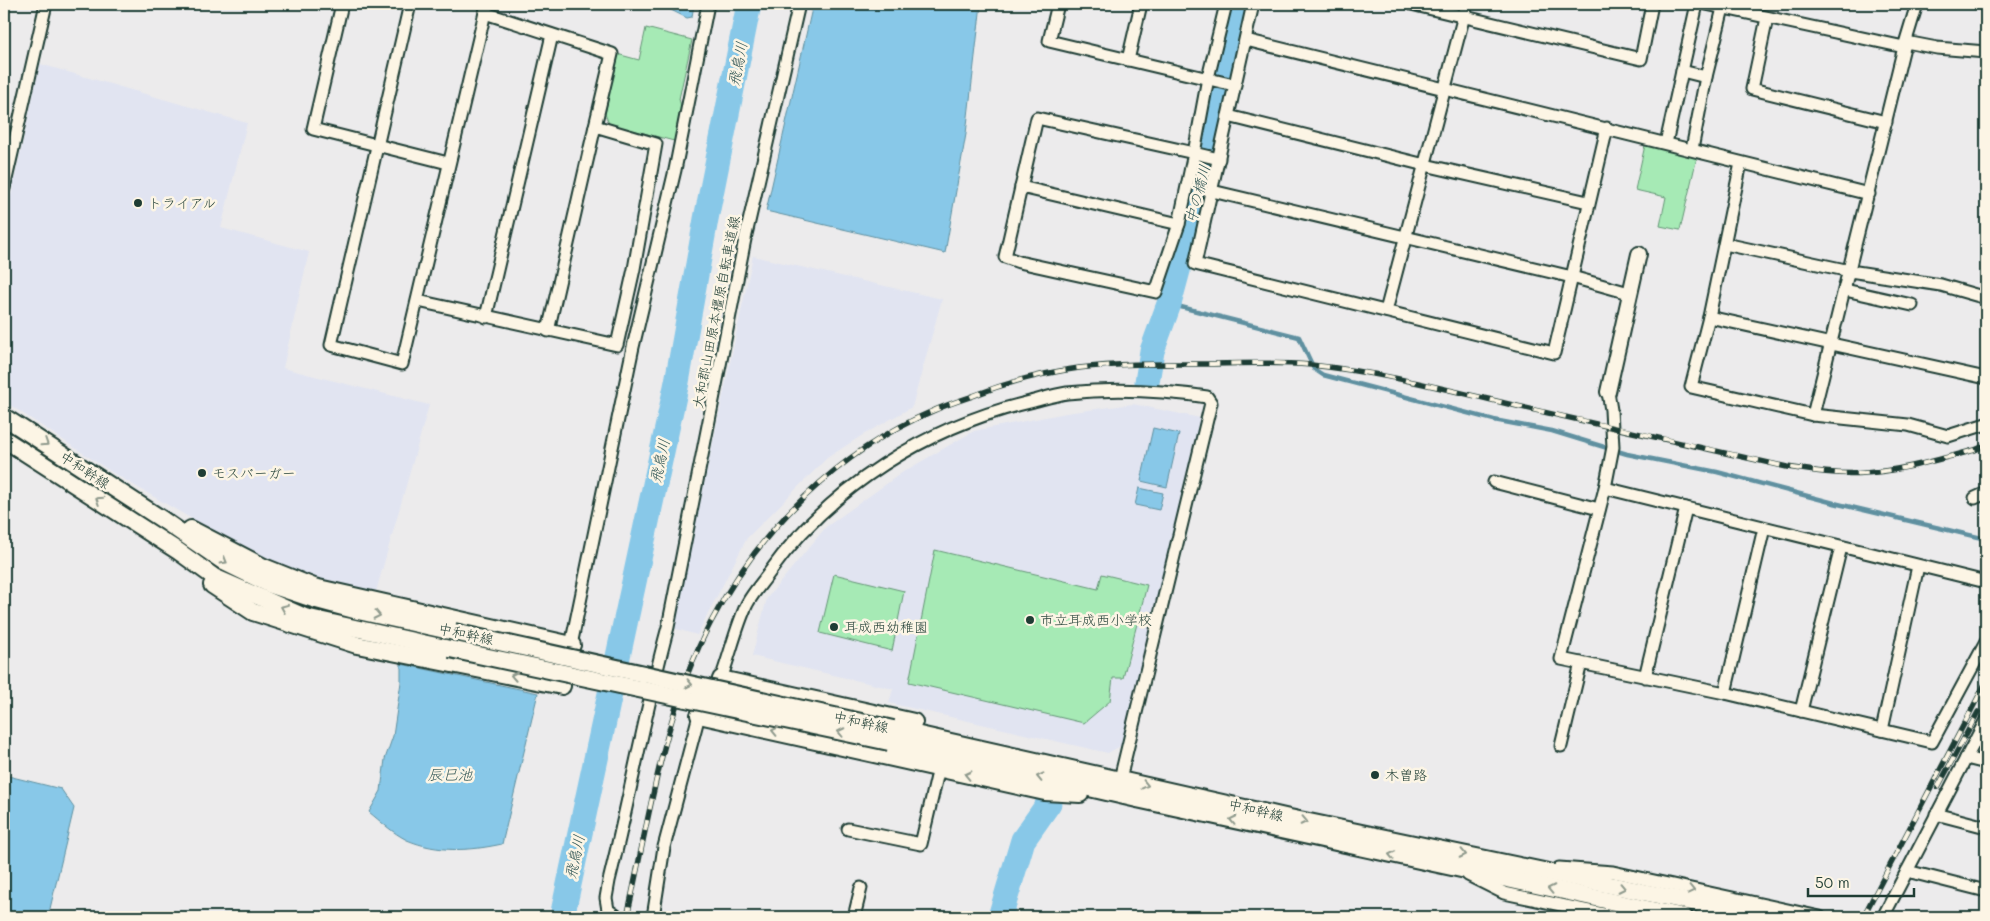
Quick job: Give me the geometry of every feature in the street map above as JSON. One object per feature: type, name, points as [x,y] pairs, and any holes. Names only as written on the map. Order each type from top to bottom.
[{"type":"main road","name":"中和幹線","points":[[4,417],[224,562],[271,585],[313,599],[891,736],[1137,799],[1684,917]]},
{"type":"main road","name":"中和幹線","points":[[4,439],[214,577],[296,613],[354,629],[891,736],[1120,779],[1285,817],[1763,917]]},
{"type":"main road","points":[[123,516],[168,557],[253,612],[357,645],[562,686]]},
{"type":"main road","points":[[163,520],[192,529],[264,566],[314,587],[572,645]]},
{"type":"main road","points":[[721,679],[1093,762],[1120,779]]},
{"type":"main road","points":[[699,715],[1045,792],[1137,799]]},
{"type":"street","points":[[4,188],[46,4]]},
{"type":"street","points":[[342,4],[313,129],[448,163]]},
{"type":"street","points":[[410,4],[331,345],[402,364],[486,8],[552,35],[612,54],[548,331]]},
{"type":"street","points":[[653,682],[567,664],[708,4]]},
{"type":"street","name":"大和郡山田原本橿原自転車道線","points":[[618,917],[608,910],[606,898],[640,750],[653,682],[668,627],[745,239],[799,4]]},
{"type":"street","points":[[1058,4],[1049,41],[1231,84]]},
{"type":"street","points":[[1128,60],[1142,4]]},
{"type":"street","points":[[1216,158],[1197,154],[1037,118],[1005,257],[1019,262],[1156,292],[1179,224],[1197,154],[1226,4]]},
{"type":"street","points":[[1253,4],[1246,40],[1231,84],[1228,116],[1216,158],[1212,191],[1195,264],[1554,353],[1588,202],[1607,128]]},
{"type":"street","points":[[1411,4],[1641,59],[1652,4]]},
{"type":"street","points":[[1386,312],[1467,4]]},
{"type":"street","points":[[1666,144],[1697,4]]},
{"type":"street","points":[[1706,4],[1767,18],[1905,44],[1986,52]]},
{"type":"street","points":[[1813,416],[1905,44],[1917,4]]},
{"type":"street","points":[[1692,149],[1722,8]]},
{"type":"street","points":[[1767,18],[1752,89],[1886,122]]},
{"type":"street","points":[[486,317],[552,35]]},
{"type":"street","points":[[1246,40],[1869,194]]},
{"type":"street","points":[[1682,71],[1706,77]]},
{"type":"street","points":[[1228,116],[1588,202]]},
{"type":"street","points":[[418,301],[617,345],[634,269],[656,144],[595,126]]},
{"type":"street","points":[[1741,163],[1709,317],[1691,387],[1813,416],[1908,425],[1948,436],[1986,424]]},
{"type":"street","points":[[1021,187],[1179,224]]},
{"type":"street","points":[[1212,191],[1572,277],[1629,293]]},
{"type":"street","points":[[1725,244],[1850,271],[1941,285],[1986,298]]},
{"type":"street","points":[[1639,254],[1608,392],[1613,447],[1605,488],[1561,659],[1726,693],[1932,742],[1986,642]]},
{"type":"street","points":[[1845,290],[1912,305]]},
{"type":"street","points":[[1709,317],[1831,342],[1986,378]]},
{"type":"street","points":[[654,917],[664,847],[699,715],[721,679],[748,603],[782,555],[811,522],[844,492],[906,450],[962,424],[1008,407],[1065,393],[1118,390],[1175,392],[1206,397],[1211,403],[1120,779]]},
{"type":"street","points":[[1494,482],[1599,509]]},
{"type":"street","points":[[1605,488],[1986,582]]},
{"type":"street","points":[[1975,498],[1986,492]]},
{"type":"street","points":[[1645,677],[1686,508]]},
{"type":"street","points":[[1726,693],[1764,528]]},
{"type":"street","points":[[1802,711],[1841,547]]},
{"type":"street","points":[[1882,730],[1918,566]]},
{"type":"street","points":[[1562,746],[1581,663]]},
{"type":"street","points":[[1883,917],[1986,720]]},
{"type":"street","points":[[1966,758],[1986,763]]},
{"type":"street","points":[[848,829],[921,844],[939,768]]},
{"type":"street","points":[[1936,814],[1986,827]]},
{"type":"street","points":[[1505,863],[1613,872],[1820,917]]},
{"type":"street","points":[[1456,869],[1504,892],[1587,914],[1617,917]]},
{"type":"street","points":[[1907,871],[1986,892]]},
{"type":"street","points":[[854,917],[861,888]]},
{"type":"shaded area","points":[[40,64],[247,123],[221,228],[309,252],[283,368],[429,405],[375,595],[317,582],[271,565],[113,473],[4,401],[4,227]]},
{"type":"shaded area","points":[[753,256],[942,299],[912,407],[827,458],[747,538],[697,635],[673,628]]},
{"type":"shaded area","name":"市立耳成西小学校","points":[[1133,404],[1200,418],[1122,745],[1108,753],[889,703],[893,689],[752,656],[767,598],[826,527],[903,472],[974,431],[1066,413]]},
{"type":"green space","points":[[646,28],[692,40],[679,99],[681,109],[674,141],[609,124],[605,114],[617,54],[639,60]]},
{"type":"green space","points":[[1645,145],[1697,157],[1680,230],[1660,226],[1666,197],[1635,190]]},
{"type":"green space","points":[[935,550],[1098,589],[1102,574],[1147,585],[1123,678],[1113,678],[1110,701],[1084,723],[909,682]]},
{"type":"green space","points":[[834,574],[904,591],[892,651],[820,633]]},
{"type":"water","points":[[647,4],[694,4],[692,17],[687,18],[667,8]]},
{"type":"water","points":[[813,4],[981,4],[966,134],[945,253],[766,211]]},
{"type":"water","points":[[1153,428],[1179,434],[1167,487],[1141,481]]},
{"type":"water","points":[[1139,488],[1163,493],[1159,510],[1135,505]]},
{"type":"water","name":"辰巳池","points":[[401,664],[538,693],[502,844],[466,849],[430,847],[407,840],[369,812],[381,791],[385,759],[393,736],[401,682]]},
{"type":"water","points":[[4,775],[61,789],[74,808],[48,917],[4,917]]},
{"type":"waterway","name":"飛鳥川","points":[[562,917],[677,382],[706,219],[749,4]]},
{"type":"waterway","name":"中の橋川","points":[[1147,382],[1152,351],[1169,304],[1201,185],[1242,4]]},
{"type":"waterway","points":[[1169,304],[1299,337],[1314,369],[1323,375],[1494,420],[1552,431],[1627,454],[1717,472],[1834,503],[1986,539]]},
{"type":"waterway","name":"中の橋川","points":[[1000,917],[1023,840],[1049,803]]},
{"type":"railway","points":[[627,917],[669,729],[695,657],[711,622],[730,588],[777,525],[834,471],[866,447],[899,427],[935,410],[996,387],[1051,373],[1096,366],[1146,364],[1299,364],[1363,372],[1414,382],[1787,467],[1816,471],[1855,473],[1893,470],[1975,450],[1986,445]]},
{"type":"railway","points":[[1863,917],[1986,682]]},
{"type":"railway","points":[[1938,787],[1978,712]]},
{"type":"place","name":"トライアル","points":[[138,203]]},
{"type":"place","name":"モスバーガー","points":[[202,473]]},
{"type":"place","name":"市立耳成西小学校","points":[[1030,620]]},
{"type":"place","name":"耳成西幼稚園","points":[[834,627]]},
{"type":"place","name":"木曽路","points":[[1375,775]]}]
